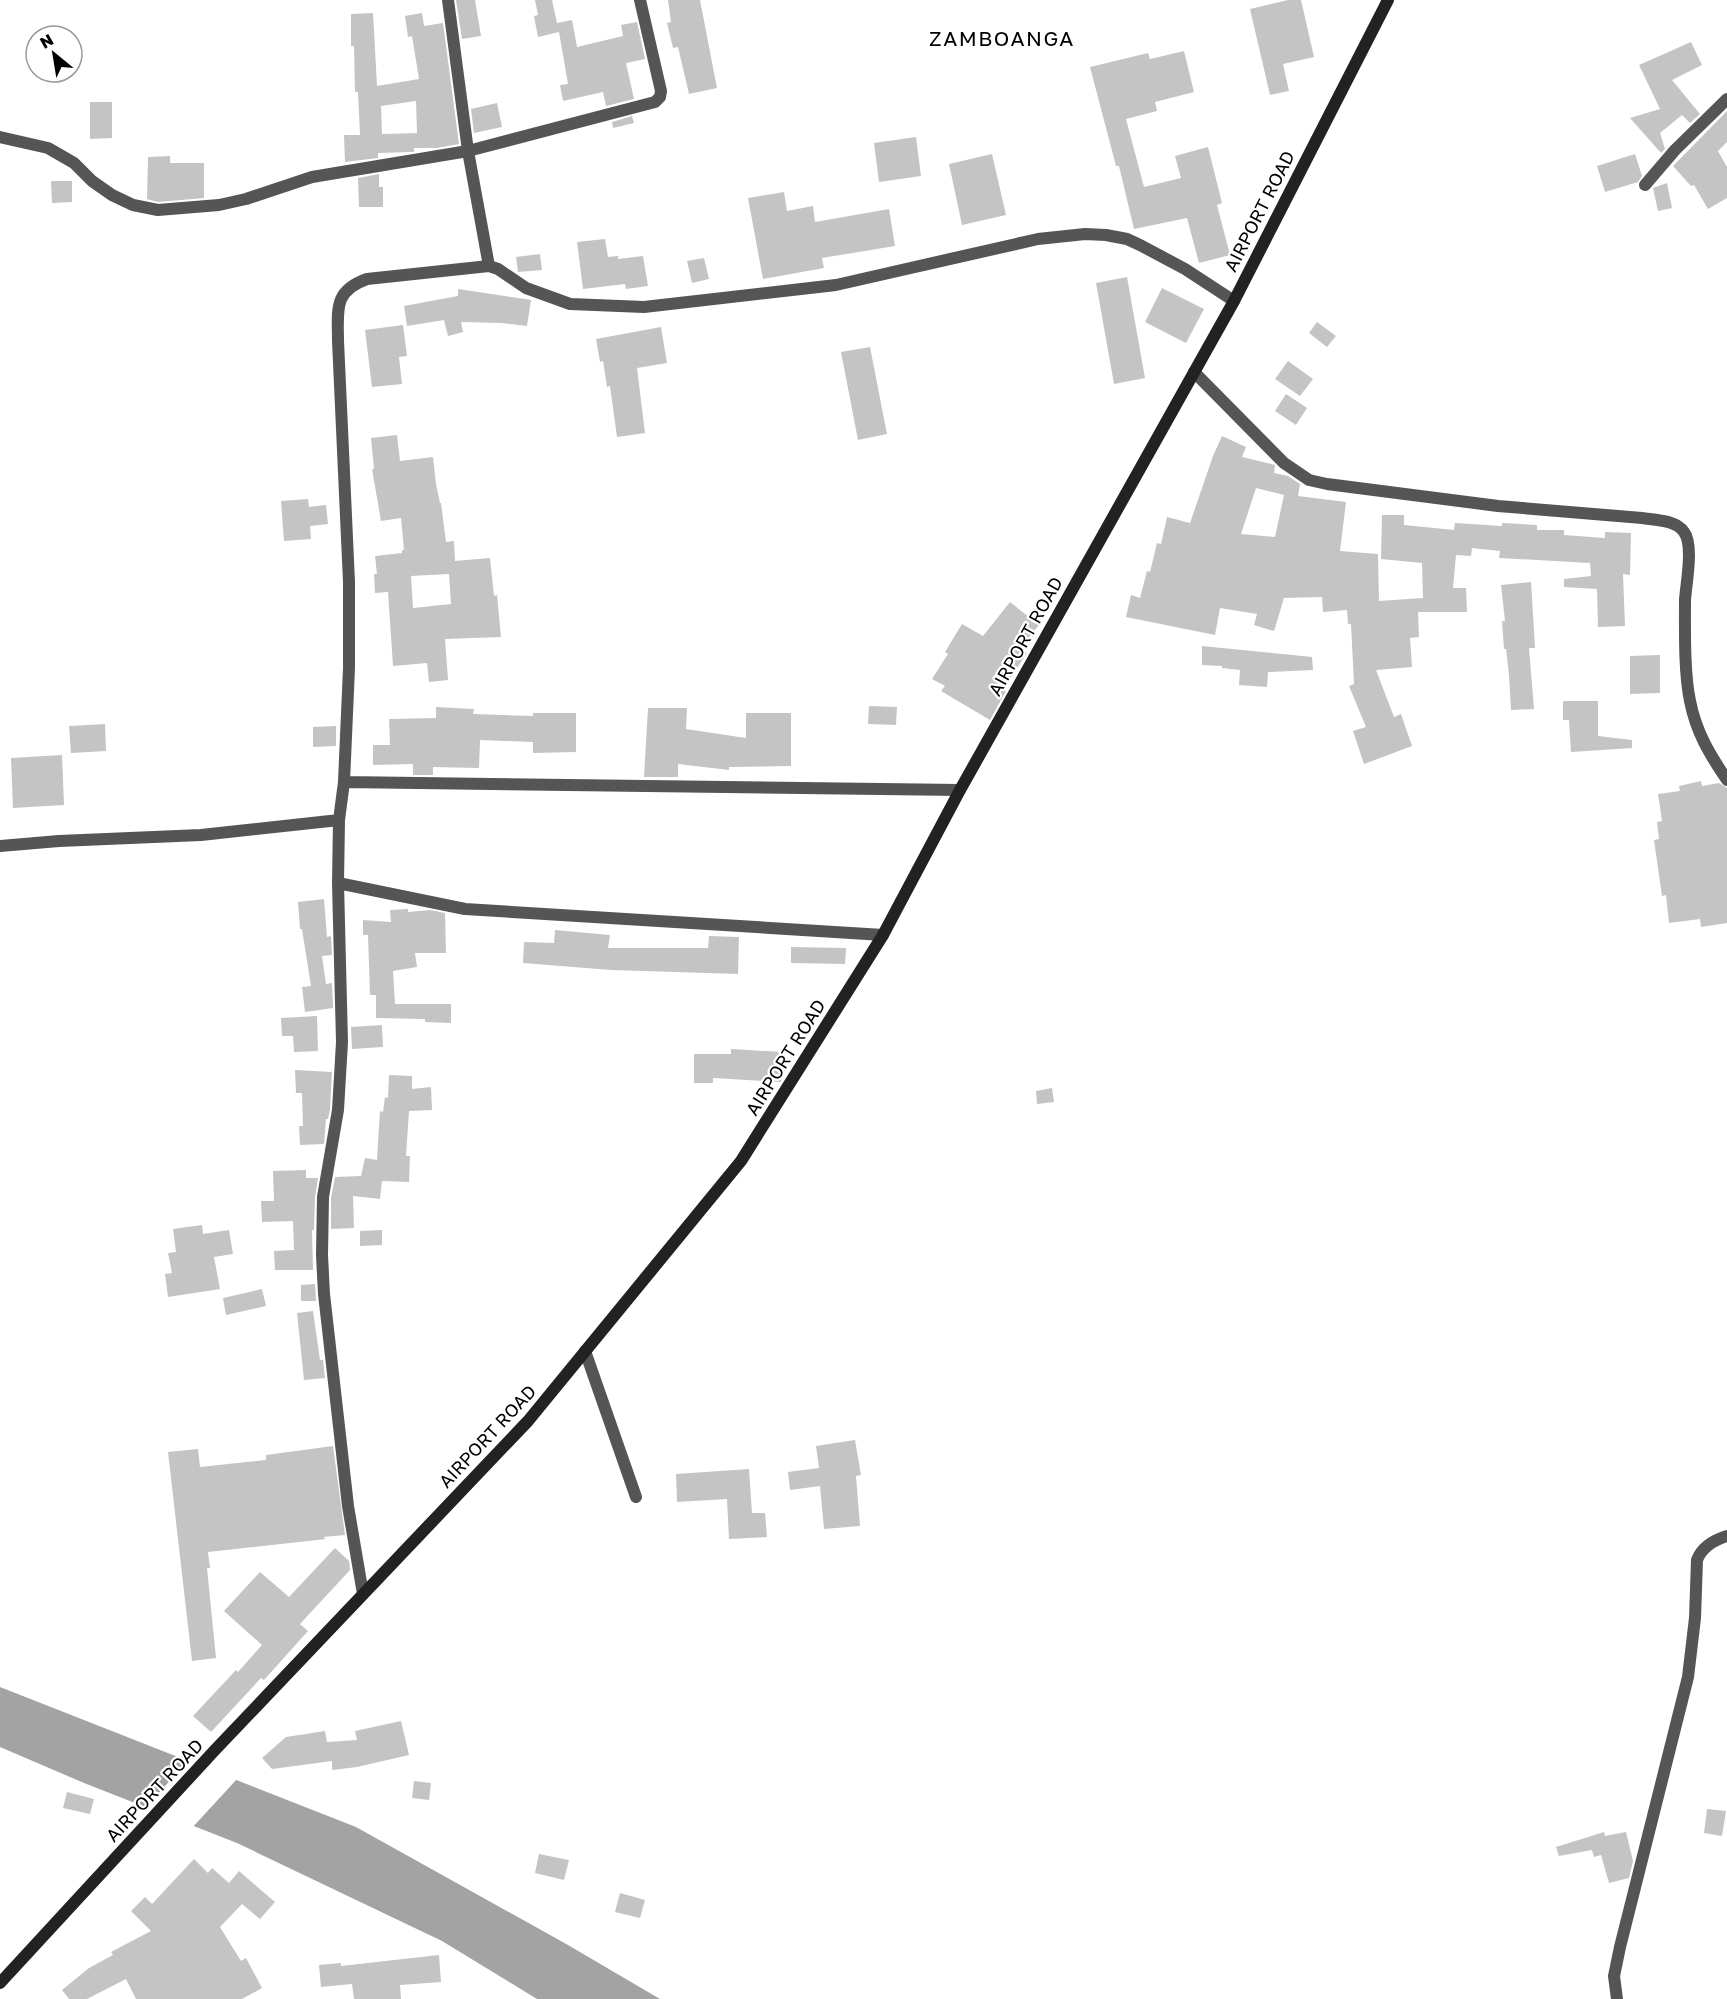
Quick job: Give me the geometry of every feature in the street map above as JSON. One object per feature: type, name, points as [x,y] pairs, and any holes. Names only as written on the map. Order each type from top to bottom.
[{"type":"main road","name":"AIRPORT ROAD","points":[[0,1983],[214,1751],[528,1421],[741,1161],[883,935],[960,790],[1233,301],[1388,0]]},
{"type":"street","points":[[448,0],[468,151],[489,266]]},
{"type":"street","points":[[0,137],[48,148],[74,163],[92,181],[112,195],[132,205],[158,210],[219,205],[246,199],[312,177],[468,151],[655,102],[660,98],[661,91],[640,0]]},
{"type":"street","points":[[1645,185],[1675,150],[1727,99]]},
{"type":"street","points":[[363,1594],[348,1506],[324,1294],[322,1255],[324,1197],[338,1110],[342,1042],[338,883],[339,820],[344,782],[349,668],[349,582],[338,307],[341,296],[356,283],[368,279],[489,266],[498,269],[526,288],[570,304],[644,307],[836,285],[1038,239],[1085,234],[1127,239],[1185,269],[1233,301]]},
{"type":"street","points":[[1194,372],[1284,464],[1309,480],[1498,506],[1642,518],[1663,521],[1680,527],[1687,537],[1688,555],[1685,609],[1689,699],[1703,742],[1727,780]]},
{"type":"street","points":[[344,782],[960,790]]},
{"type":"street","points":[[0,846],[201,835],[339,820]]},
{"type":"street","points":[[338,883],[465,909],[883,935]]},
{"type":"street","points":[[585,1351],[636,1497]]},
{"type":"street","points":[[1617,1999],[1614,1976],[1620,1947],[1688,1677],[1695,1618],[1697,1560],[1700,1552],[1727,1536]]},
{"type":"shaded area","points":[[0,1687],[356,1827],[660,1999],[537,1999],[442,1941],[237,1843],[84,1783],[0,1747]]},
{"type":"pier","points":[[189,1759],[238,1778],[191,1829],[144,1810]]},
{"type":"building","points":[[456,0],[475,0],[481,36],[462,39]]},
{"type":"building","points":[[535,0],[552,0],[557,23],[572,20],[577,47],[623,36],[621,25],[637,22],[645,59],[626,63],[634,99],[606,106],[603,92],[563,101],[560,85],[568,84],[559,32],[538,37],[534,16],[538,15]]},
{"type":"building","points":[[668,0],[700,0],[717,88],[689,94],[678,47],[673,48],[667,23],[671,22]]},
{"type":"building","points":[[1288,0],[1301,0],[1314,57],[1283,64],[1289,91],[1270,95],[1250,9]]},
{"type":"building","points":[[373,13],[377,86],[419,79],[412,36],[408,37],[405,16],[422,13],[424,26],[443,23],[459,144],[437,148],[414,148],[414,152],[378,153],[378,158],[345,162],[344,135],[360,135],[358,92],[355,92],[354,46],[351,46],[351,14]],"holes":[[[416,101],[417,133],[382,134],[381,106]]]},
{"type":"building","points":[[1691,42],[1702,65],[1672,80],[1700,114],[1690,123],[1682,115],[1660,133],[1665,149],[1661,153],[1630,118],[1660,109],[1639,65]]},
{"type":"building","points":[[1184,51],[1194,92],[1155,102],[1157,111],[1126,119],[1144,187],[1181,178],[1175,156],[1208,147],[1222,203],[1217,205],[1230,255],[1199,263],[1187,218],[1134,229],[1119,166],[1116,166],[1090,67],[1148,53],[1150,59]]},
{"type":"building","points":[[90,102],[112,102],[112,138],[90,139]]},
{"type":"building","points":[[497,103],[502,127],[474,133],[471,109]]},
{"type":"building","points":[[1727,111],[1727,142],[1718,151],[1727,167],[1727,198],[1708,209],[1694,185],[1691,186],[1673,166]]},
{"type":"building","points":[[632,116],[634,123],[613,128],[612,122]]},
{"type":"building","points":[[916,137],[921,176],[879,182],[874,143]]},
{"type":"building","points":[[992,154],[1006,215],[962,225],[949,164]]},
{"type":"building","points":[[1635,154],[1642,176],[1638,182],[1605,192],[1597,166]]},
{"type":"building","points":[[170,156],[170,163],[204,163],[204,198],[158,202],[147,199],[148,157]]},
{"type":"building","points":[[379,174],[379,187],[383,187],[383,207],[359,207],[358,178]]},
{"type":"building","points":[[51,181],[72,181],[72,202],[52,203]]},
{"type":"building","points":[[1667,183],[1672,208],[1658,211],[1653,188]]},
{"type":"building","points":[[784,192],[787,211],[813,206],[815,222],[889,209],[895,246],[822,258],[824,268],[763,279],[748,198]]},
{"type":"building","points":[[605,239],[608,257],[618,256],[618,259],[643,256],[648,286],[626,289],[625,284],[583,289],[577,242]]},
{"type":"building","points":[[540,254],[542,270],[518,272],[516,257]]},
{"type":"building","points":[[704,258],[709,279],[692,283],[687,261]]},
{"type":"building","points":[[1127,277],[1145,378],[1114,384],[1096,283]]},
{"type":"building","points":[[1162,288],[1204,309],[1186,343],[1145,322]]},
{"type":"building","points":[[458,289],[531,300],[527,326],[461,322],[463,332],[448,336],[444,320],[407,326],[404,306],[458,296]]},
{"type":"building","points":[[1317,322],[1336,336],[1327,347],[1309,333]]},
{"type":"building","points":[[403,325],[407,356],[399,357],[402,384],[372,387],[365,330]]},
{"type":"building","points":[[661,327],[667,363],[637,368],[645,433],[617,437],[610,386],[607,387],[603,361],[600,362],[596,339]]},
{"type":"building","points":[[870,347],[887,434],[858,440],[841,352]]},
{"type":"building","points":[[1288,361],[1313,379],[1300,396],[1275,379]]},
{"type":"building","points":[[1286,394],[1307,408],[1296,425],[1275,411]]},
{"type":"building","points":[[397,435],[400,461],[433,457],[446,542],[454,541],[455,561],[490,558],[494,596],[497,595],[501,637],[445,639],[448,680],[429,682],[427,663],[393,666],[388,592],[375,593],[374,574],[377,574],[375,556],[402,553],[404,550],[401,518],[381,521],[372,469],[374,469],[371,438]],"holes":[[[449,574],[451,604],[413,608],[411,576]]]},
{"type":"building","points":[[1222,436],[1246,447],[1242,457],[1275,465],[1274,473],[1288,476],[1300,484],[1298,496],[1346,502],[1340,551],[1378,554],[1379,601],[1423,598],[1422,563],[1381,559],[1382,515],[1404,515],[1404,525],[1454,530],[1455,523],[1502,526],[1502,523],[1537,525],[1537,530],[1564,530],[1564,535],[1605,538],[1605,532],[1631,533],[1630,575],[1623,574],[1625,626],[1598,627],[1597,589],[1564,587],[1564,579],[1591,576],[1590,563],[1499,558],[1500,551],[1472,548],[1471,556],[1456,555],[1453,588],[1466,588],[1467,612],[1418,612],[1419,637],[1410,638],[1412,667],[1376,670],[1394,717],[1401,714],[1412,746],[1364,764],[1353,731],[1366,727],[1349,686],[1354,684],[1351,624],[1348,624],[1347,610],[1323,612],[1322,597],[1284,598],[1274,631],[1254,625],[1257,614],[1220,608],[1215,635],[1126,617],[1131,595],[1140,598],[1147,571],[1150,572],[1157,543],[1161,544],[1167,517],[1190,523]],"holes":[[[1256,488],[1284,495],[1275,537],[1241,534]]]},
{"type":"building","points":[[308,499],[309,507],[326,505],[328,524],[310,526],[311,539],[284,541],[281,501]]},
{"type":"building","points":[[1531,582],[1535,648],[1529,648],[1534,709],[1511,710],[1509,675],[1506,649],[1504,649],[1502,621],[1505,621],[1501,585]]},
{"type":"building","points":[[1010,602],[1039,625],[1020,648],[1027,653],[1003,689],[1006,691],[990,720],[941,691],[945,686],[932,679],[948,654],[945,652],[962,624],[983,636]]},
{"type":"building","points":[[1202,646],[1312,657],[1313,670],[1268,672],[1267,687],[1239,685],[1240,670],[1202,665]]},
{"type":"building","points":[[1660,655],[1660,693],[1630,694],[1630,656]]},
{"type":"building","points":[[1563,701],[1598,701],[1598,736],[1632,740],[1632,748],[1571,752],[1569,720],[1563,720]]},
{"type":"building","points":[[869,706],[897,707],[896,725],[868,724]]},
{"type":"building","points":[[436,707],[474,709],[473,714],[533,716],[533,713],[576,713],[576,752],[533,753],[533,742],[480,740],[479,768],[433,767],[433,775],[413,775],[413,764],[373,765],[373,745],[390,745],[389,719],[436,718]]},
{"type":"building","points":[[648,708],[687,708],[686,729],[746,738],[746,713],[791,713],[791,766],[729,767],[729,770],[678,764],[678,777],[644,777]]},
{"type":"building","points":[[105,724],[106,751],[71,753],[69,726]]},
{"type":"building","points":[[336,726],[336,746],[313,747],[313,727]]},
{"type":"building","points":[[62,755],[64,805],[13,808],[11,758]]},
{"type":"building","points":[[1701,781],[1702,786],[1719,783],[1727,788],[1727,923],[1701,927],[1700,919],[1669,923],[1666,895],[1662,896],[1654,840],[1659,839],[1657,822],[1662,821],[1658,794],[1680,791],[1679,786]]},
{"type":"building","points":[[324,899],[327,937],[331,936],[332,955],[322,956],[326,984],[332,983],[333,1008],[305,1012],[302,987],[311,986],[302,929],[300,929],[298,902]]},
{"type":"building","points":[[408,909],[408,912],[430,910],[445,913],[446,953],[415,953],[417,967],[393,971],[395,1004],[451,1004],[451,1023],[425,1022],[425,1019],[376,1018],[376,995],[370,995],[368,935],[363,935],[363,920],[391,922],[390,910]]},
{"type":"building","points":[[555,930],[610,935],[608,948],[708,948],[709,936],[739,937],[738,974],[611,970],[523,963],[524,942],[554,943]]},
{"type":"building","points":[[791,947],[846,948],[845,964],[791,963]]},
{"type":"building","points":[[317,1016],[318,1051],[294,1052],[293,1036],[282,1036],[281,1018]]},
{"type":"building","points":[[382,1025],[383,1047],[352,1049],[351,1027]]},
{"type":"building","points":[[731,1049],[783,1052],[781,1082],[713,1078],[713,1083],[694,1083],[694,1054],[731,1054]]},
{"type":"building","points":[[295,1070],[332,1072],[330,1109],[328,1119],[326,1119],[324,1144],[300,1145],[299,1126],[303,1126],[302,1093],[296,1093]]},
{"type":"building","points":[[389,1075],[412,1076],[412,1089],[431,1087],[432,1110],[409,1111],[406,1156],[410,1156],[409,1182],[382,1181],[380,1199],[353,1196],[354,1228],[331,1229],[331,1198],[335,1177],[361,1176],[365,1158],[377,1160],[380,1111],[383,1112],[385,1097],[388,1098]]},
{"type":"building","points":[[1052,1088],[1054,1102],[1037,1104],[1036,1091]]},
{"type":"building","points":[[306,1170],[306,1178],[318,1178],[314,1230],[312,1230],[313,1270],[275,1270],[274,1251],[294,1250],[293,1221],[262,1222],[261,1201],[274,1201],[273,1171]]},
{"type":"building","points":[[202,1225],[203,1234],[229,1230],[233,1254],[214,1257],[220,1289],[168,1297],[165,1274],[172,1273],[168,1253],[176,1252],[173,1229]]},
{"type":"building","points":[[382,1230],[382,1245],[360,1246],[360,1231]]},
{"type":"building","points":[[315,1284],[316,1301],[301,1301],[301,1285]]},
{"type":"building","points":[[262,1289],[266,1306],[226,1315],[223,1298]]},
{"type":"building","points":[[313,1311],[325,1378],[304,1380],[297,1313]]},
{"type":"building","points":[[855,1440],[861,1475],[856,1476],[860,1526],[824,1529],[820,1486],[790,1490],[788,1472],[819,1468],[816,1446]]},
{"type":"building","points":[[333,1446],[345,1535],[208,1552],[210,1568],[207,1568],[216,1658],[192,1661],[168,1452],[198,1449],[200,1467],[266,1460],[266,1455]]},
{"type":"building","points":[[749,1469],[752,1513],[765,1513],[767,1537],[729,1539],[727,1499],[677,1502],[676,1474]]},
{"type":"building","points":[[335,1548],[349,1561],[350,1570],[300,1624],[308,1631],[264,1680],[261,1678],[211,1732],[193,1716],[262,1645],[224,1611],[260,1572],[289,1597]]},
{"type":"building","points":[[401,1721],[409,1755],[357,1767],[332,1770],[332,1761],[272,1769],[262,1758],[286,1737],[325,1731],[327,1742],[357,1740],[355,1731]]},
{"type":"building","points":[[414,1781],[431,1783],[429,1800],[412,1798]]},
{"type":"building","points":[[67,1792],[94,1799],[90,1814],[63,1808]]},
{"type":"building","points":[[1707,1809],[1726,1811],[1722,1836],[1704,1833]]},
{"type":"building","points":[[1604,1832],[1605,1836],[1626,1832],[1633,1861],[1629,1878],[1609,1883],[1601,1855],[1594,1857],[1592,1850],[1559,1856],[1556,1847]]},
{"type":"building","points":[[539,1854],[569,1860],[564,1880],[535,1873]]},
{"type":"building","points":[[194,1859],[208,1873],[212,1868],[229,1883],[239,1871],[275,1902],[260,1919],[242,1904],[220,1927],[241,1961],[246,1958],[262,1988],[242,1999],[136,1999],[126,1979],[87,1999],[69,1999],[62,1990],[89,1968],[113,1955],[111,1952],[151,1931],[131,1911],[145,1897],[152,1904]]},
{"type":"building","points":[[620,1893],[645,1900],[640,1918],[615,1912]]},
{"type":"building","points":[[439,1955],[441,1982],[400,1985],[401,1999],[354,1999],[352,1984],[321,1987],[319,1965],[341,1963],[341,1966]]},
{"type":"district","name":"ZAMBOANGA","points":[[1002,38]]}]
